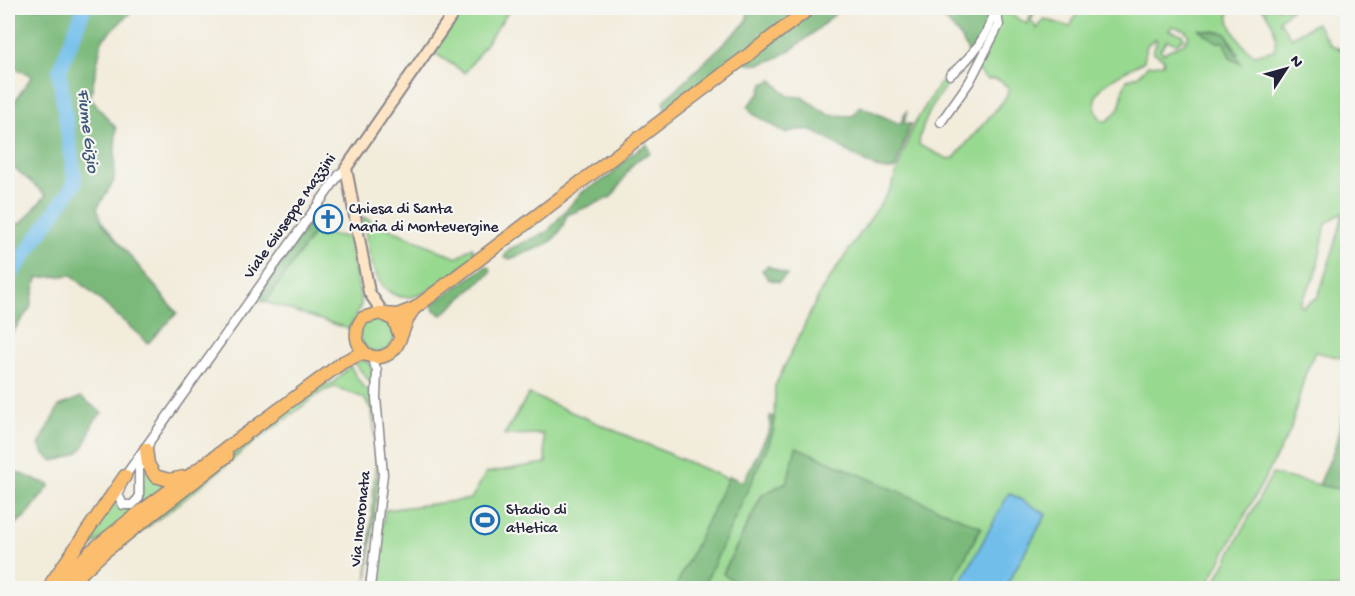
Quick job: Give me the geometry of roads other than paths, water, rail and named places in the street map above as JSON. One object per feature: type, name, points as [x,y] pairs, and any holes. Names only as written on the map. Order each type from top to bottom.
[{"type":"main road","name":"Viale Giuseppe Mazzini","points":[[346,168],[457,8]]},
{"type":"main road","points":[[54,588],[105,539],[344,362],[360,354],[370,356],[388,354],[397,346],[403,324],[415,308],[810,8]]},
{"type":"main road","points":[[344,362],[356,338],[369,292],[346,168]]},
{"type":"main road","points":[[369,292],[384,314],[396,323],[400,336]]},
{"type":"main road","points":[[361,321],[371,314],[397,315],[415,308]]},
{"type":"main road","points":[[356,338],[359,347],[370,356]]},
{"type":"main road","points":[[65,588],[104,552],[206,473],[278,412]]},
{"type":"main road","points":[[148,446],[148,464],[155,476],[169,480],[188,476]]},
{"type":"main road","points":[[48,588],[125,476]]},
{"type":"street","points":[[950,75],[964,64],[980,44],[991,26],[996,8]]},
{"type":"street","points":[[941,122],[970,81],[999,25],[996,8]]},
{"type":"street","name":"Viale Giuseppe Mazzini","points":[[148,446],[139,467],[140,496],[129,506],[121,504],[118,498],[125,476],[346,168]]},
{"type":"street","points":[[328,190],[336,186],[349,189]]},
{"type":"street","name":"Via Incoronata","points":[[377,382],[388,354]]},
{"type":"street","name":"Via Incoronata","points":[[370,356],[376,366],[383,474],[370,588]]},
{"type":"water","points":[[1009,493],[1046,514],[1005,588],[958,588]]},
{"type":"waterway","name":"Fiume Gizio","points":[[8,279],[75,183],[59,72],[84,8]]},
{"type":"place","name":"Chiesa di Santa Maria di Montevergine","points":[[328,219]]},
{"type":"place","name":"Stadio di atletica","points":[[485,520]]}]
